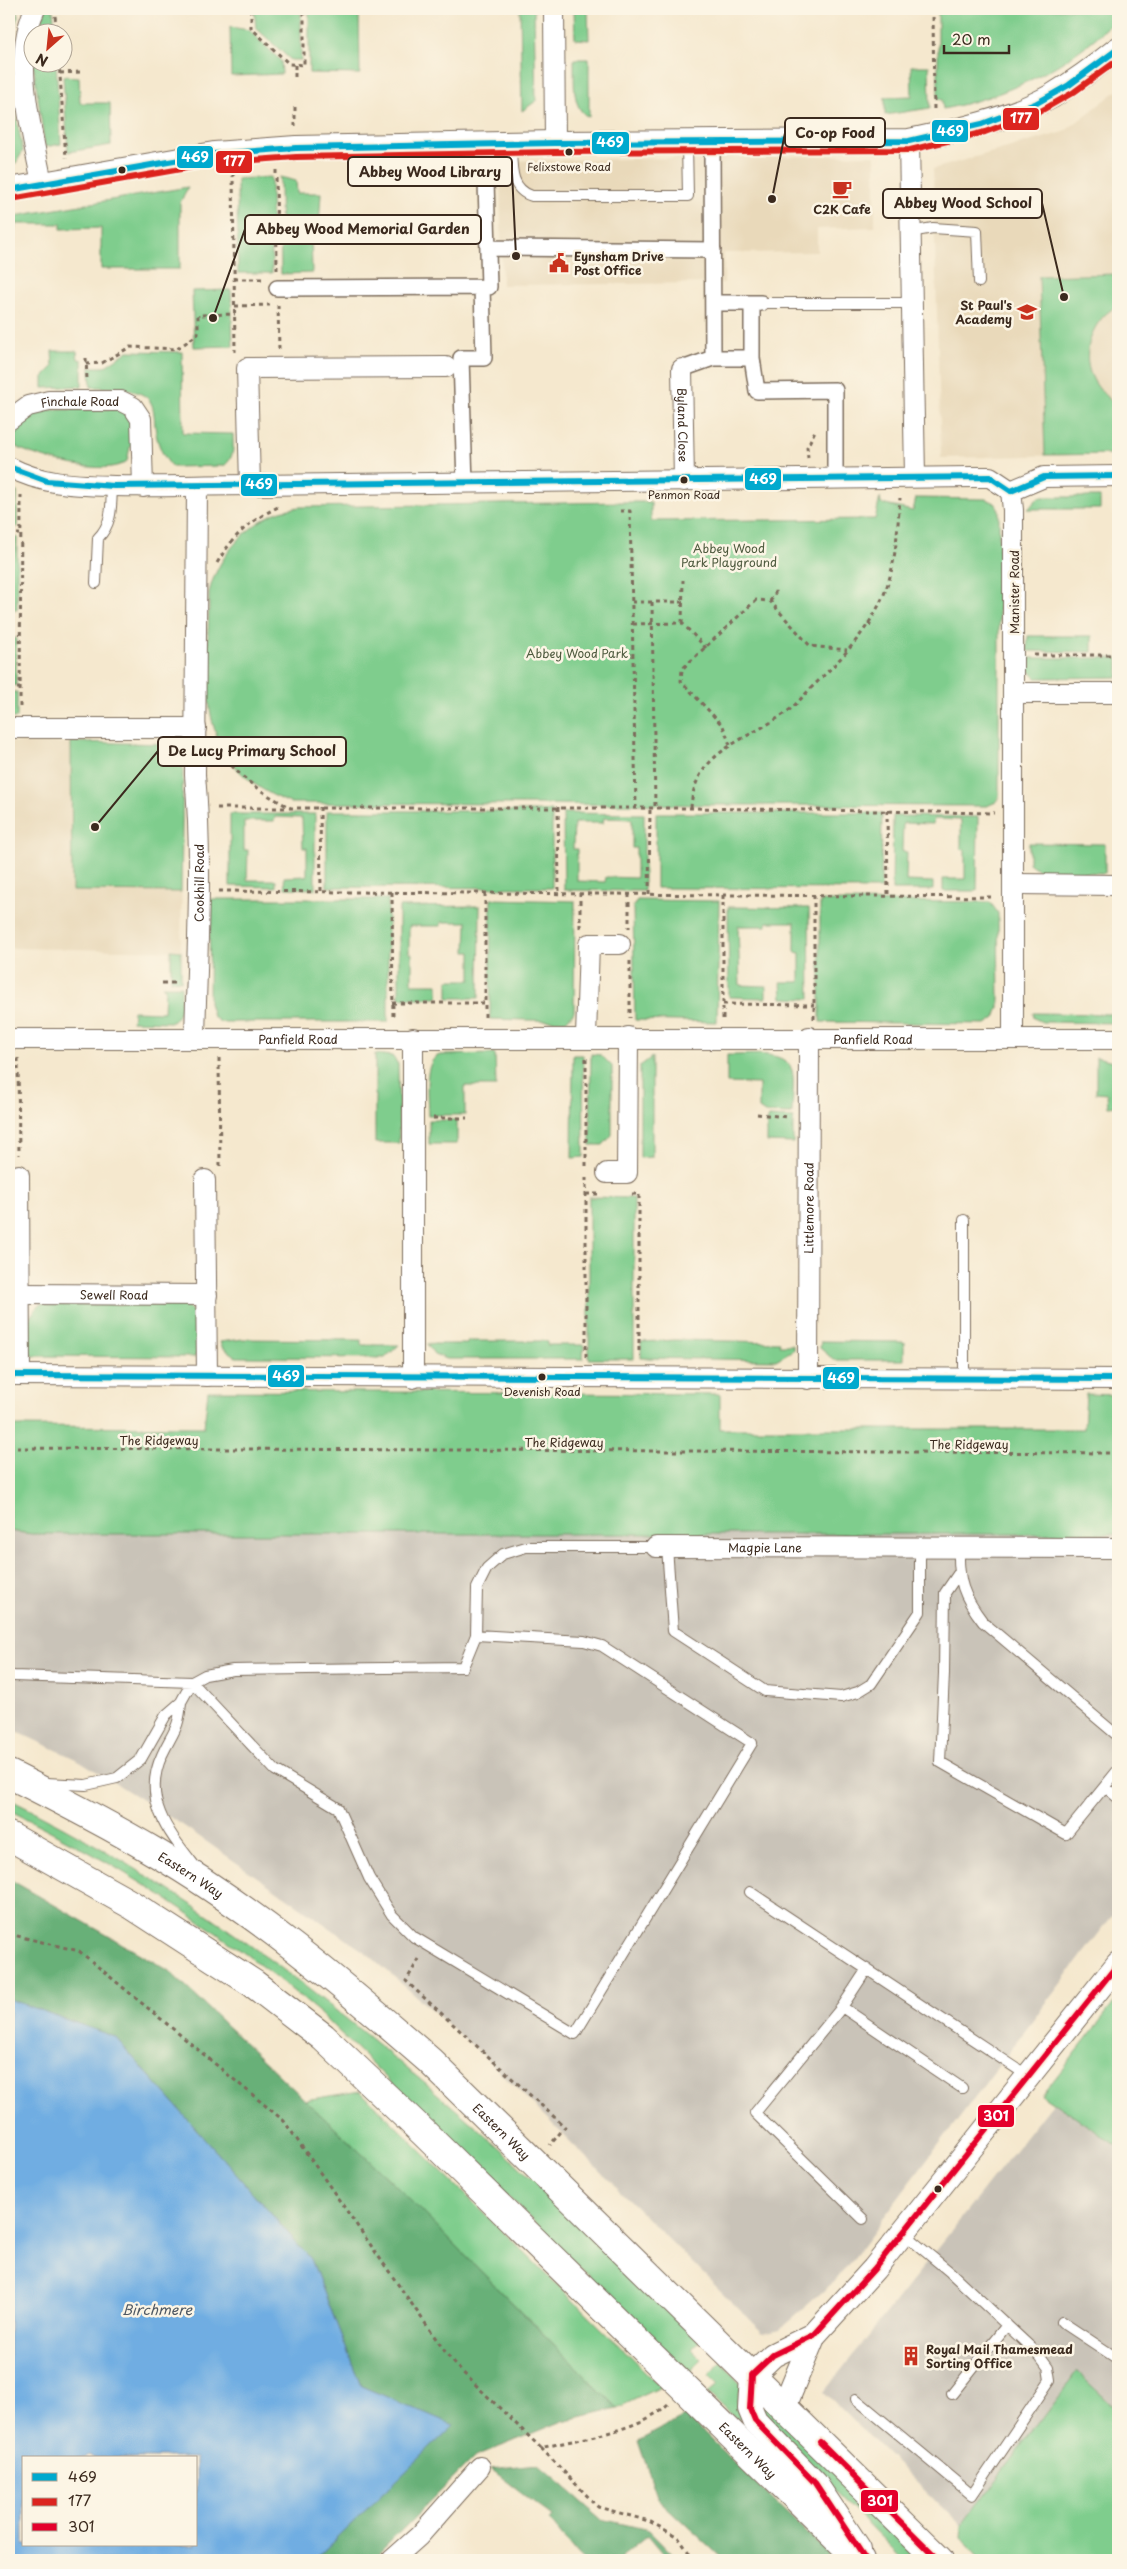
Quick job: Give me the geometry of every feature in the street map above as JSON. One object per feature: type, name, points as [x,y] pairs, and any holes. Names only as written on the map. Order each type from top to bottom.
[{"type":"main road","name":"Eastern Way","points":[[17,1778],[154,1852],[217,1893],[343,1985],[430,2061],[939,2560]]},
{"type":"main road","name":"Eastern Way","points":[[9,1836],[132,1905],[254,1984],[323,2038],[431,2140],[860,2560]]},
{"type":"street","points":[[35,9],[25,42],[24,76],[42,183]]},
{"type":"street","points":[[554,9],[555,143]]},
{"type":"street","points":[[9,190],[68,178],[233,153],[276,150],[555,143],[910,141],[935,136],[1012,114],[1051,96],[1118,49]]},
{"type":"street","points":[[908,478],[912,303],[910,141]]},
{"type":"street","points":[[712,143],[713,358]]},
{"type":"street","points":[[277,284],[489,287],[485,146]]},
{"type":"street","points":[[489,248],[713,250]]},
{"type":"street","points":[[465,484],[461,358],[484,358],[482,287]]},
{"type":"street","points":[[713,303],[756,303],[752,358],[757,391],[834,390],[835,479]]},
{"type":"street","points":[[682,369],[713,358],[752,358]]},
{"type":"street","points":[[250,485],[247,368],[446,367]]},
{"type":"street","name":"Byland Close","points":[[682,369],[684,481]]},
{"type":"street","name":"Finchale Road","points":[[9,420],[28,406],[49,401],[121,401],[133,407],[141,419],[143,487]]},
{"type":"street","points":[[15,470],[66,486],[143,487],[990,477],[1011,491],[1044,477],[1118,476]]},
{"type":"street","name":"Cookhill Road","points":[[195,1038],[198,890],[198,807],[195,776],[197,487]]},
{"type":"street","name":"Manister Road","points":[[1011,491],[1013,510],[1014,655],[1013,1039]]},
{"type":"street","points":[[1014,693],[1118,693]]},
{"type":"street","points":[[15,728],[196,728]]},
{"type":"street","points":[[1014,891],[1118,885]]},
{"type":"street","points":[[586,1037],[590,944],[626,945]]},
{"type":"street","name":"Panfield Road","points":[[13,1039],[219,1037],[1118,1039]]},
{"type":"street","name":"Littlemore Road","points":[[808,1379],[809,1118],[812,1037]]},
{"type":"street","points":[[403,1038],[413,1118],[413,1378]]},
{"type":"street","points":[[606,1173],[627,1173],[629,1038]]},
{"type":"street","points":[[19,1175],[20,1294],[14,1375],[964,1380],[1118,1379]]},
{"type":"street","points":[[205,1180],[207,1376]]},
{"type":"street","name":"Sewell Road","points":[[20,1294],[207,1295]]},
{"type":"street","name":"Magpie Lane","points":[[661,1547],[1118,1548]]},
{"type":"street","points":[[784,2407],[814,2335],[903,2234],[1118,1964]]},
{"type":"street","points":[[814,2335],[773,2355],[752,2375],[750,2409],[755,2421],[815,2483],[866,2560]]},
{"type":"street","points":[[392,2560],[419,2536],[480,2467]]},
{"type":"lane","points":[[511,145],[513,177],[519,187],[532,196],[688,196],[687,143]]},
{"type":"lane","points":[[910,232],[934,228],[977,231],[979,282]]},
{"type":"lane","points":[[756,303],[912,303]]},
{"type":"lane","points":[[96,583],[98,538],[104,531],[110,518],[112,486]]},
{"type":"lane","points":[[964,1220],[964,1380]]},
{"type":"lane","name":"Magpie Lane","points":[[476,1636],[477,1588],[487,1568],[504,1554],[526,1547],[661,1547]]},
{"type":"lane","points":[[661,1547],[673,1631],[765,1691],[841,1697],[858,1692],[871,1684],[920,1612],[920,1548]]},
{"type":"lane","points":[[959,1548],[958,1574],[967,1601],[983,1622],[1118,1736]]},
{"type":"lane","points":[[958,1574],[944,1593],[944,1673],[940,1762],[1066,1834],[1118,1770]]},
{"type":"lane","points":[[9,1674],[13,1676],[121,1681],[192,1682],[276,1770],[338,1808],[374,1885],[392,1915],[414,1937],[575,2034],[752,1743],[602,1646],[584,1641],[476,1636],[463,1667],[233,1670],[205,1674],[192,1682],[181,1702],[166,1715],[141,1759],[117,1778],[86,1786],[17,1778]]},
{"type":"lane","points":[[181,1702],[180,1723],[158,1766],[156,1798],[167,1830],[217,1893]]},
{"type":"lane","points":[[1105,1787],[1118,1798]]},
{"type":"lane","points":[[750,1892],[1028,2076]]},
{"type":"lane","points":[[863,2219],[755,2114],[842,2008],[867,1969]]},
{"type":"lane","points":[[842,2008],[962,2088]]},
{"type":"lane","points":[[856,2399],[972,2495],[1050,2380],[1048,2367],[1040,2356],[950,2272],[903,2234]]},
{"type":"lane","points":[[1062,2322],[1118,2359]]},
{"type":"lane","points":[[952,2394],[1007,2325]]},
{"type":"path","points":[[55,9],[56,22]]},
{"type":"path","points":[[250,9],[251,28],[289,64],[295,65],[304,65],[304,9]]},
{"type":"path","points":[[933,9],[935,136]]},
{"type":"path","points":[[295,65],[295,80]]},
{"type":"path","points":[[68,178],[64,148],[60,73],[81,72]]},
{"type":"path","points":[[276,150],[280,368]]},
{"type":"path","points":[[233,153],[235,368],[247,368]]},
{"type":"path","points":[[234,279],[277,284]]},
{"type":"path","points":[[234,306],[278,304]]},
{"type":"path","points":[[86,364],[102,363],[130,347],[177,348],[198,334],[198,315],[235,314]]},
{"type":"path","points":[[15,470],[20,534],[20,688],[15,728]]},
{"type":"path","points":[[691,808],[692,794],[702,773],[723,749],[788,711],[848,650],[868,623],[885,592],[890,577],[908,478]]},
{"type":"path","points":[[214,567],[228,545],[253,520],[282,505]]},
{"type":"path","points":[[620,511],[630,511],[636,807]]},
{"type":"path","points":[[9,534],[20,534]]},
{"type":"path","points":[[683,580],[682,623],[706,648]]},
{"type":"path","points":[[770,601],[775,594],[775,590]]},
{"type":"path","points":[[730,745],[723,726],[681,681],[682,669],[756,600],[770,601],[810,646],[848,650]]},
{"type":"path","points":[[632,602],[683,602]]},
{"type":"path","points":[[652,602],[655,808]]},
{"type":"path","points":[[633,624],[682,623]]},
{"type":"path","points":[[868,623],[875,627]]},
{"type":"path","points":[[1014,655],[1118,655]]},
{"type":"path","points":[[9,688],[20,688]]},
{"type":"path","points":[[213,740],[227,763],[249,784],[292,809]]},
{"type":"path","points":[[198,807],[292,809],[320,807],[636,807],[1014,813]]},
{"type":"path","points":[[320,807],[321,892]]},
{"type":"path","points":[[558,807],[559,893]]},
{"type":"path","points":[[648,894],[650,808]]},
{"type":"path","points":[[887,810],[888,896]]},
{"type":"path","points":[[198,890],[888,896],[1014,891]]},
{"type":"path","points":[[392,892],[392,1003],[403,1038]]},
{"type":"path","points":[[485,893],[485,1038]]},
{"type":"path","points":[[629,894],[626,945],[629,1038]]},
{"type":"path","points":[[723,894],[723,1038]]},
{"type":"path","points":[[812,1037],[814,1005],[814,895]]},
{"type":"path","points":[[392,1003],[485,1003]]},
{"type":"path","points":[[723,1004],[814,1005]]},
{"type":"path","points":[[205,1180],[220,1180],[219,1037]]},
{"type":"path","points":[[586,1037],[586,1378]]},
{"type":"path","points":[[13,1039],[19,1175]]},
{"type":"path","points":[[757,1114],[809,1118]]},
{"type":"path","points":[[413,1118],[467,1118]]},
{"type":"path","points":[[586,1194],[606,1194]]},
{"type":"path","points":[[626,1194],[638,1194],[639,1378]]},
{"type":"path","name":"The Ridgeway","points":[[9,1448],[1118,1454]]},
{"type":"path","points":[[9,1934],[79,1951],[284,2121],[453,2363],[541,2448],[598,2507],[649,2521],[678,2538],[694,2560]]},
{"type":"path","points":[[414,1937],[406,1950],[420,1960],[406,1981],[565,2127],[563,2130]]},
{"type":"path","points":[[541,2448],[629,2426],[657,2415],[671,2401],[675,2405]]},
{"type":"shaded area","name":"St Paul's Academy","points":[[1118,90],[1118,454],[941,458],[933,169],[1064,132]]},
{"type":"shaded area","points":[[875,155],[875,227],[817,229],[817,252],[724,253],[724,283],[502,285],[500,161]]},
{"type":"shaded area","points":[[9,742],[167,744],[178,747],[183,763],[181,951],[9,948]]},
{"type":"shaded area","points":[[9,1531],[32,1534],[1118,1534],[1118,1908],[837,2279],[780,2329],[763,2333],[482,2054],[369,1955],[184,1826],[80,1761],[9,1728]]},
{"type":"shaded area","points":[[1118,2020],[1118,2406],[1110,2403],[1077,2372],[961,2526],[824,2392]]},
{"type":"green space","points":[[9,9],[17,9],[18,16],[13,32],[9,29]]},
{"type":"green space","points":[[46,9],[53,9],[54,22],[41,22]]},
{"type":"green space","points":[[254,9],[301,9],[301,60],[291,60],[256,28]]},
{"type":"green space","points":[[309,9],[359,9],[360,74],[309,73]]},
{"type":"green space","points":[[520,9],[534,9],[536,101],[522,111]]},
{"type":"green space","points":[[574,9],[588,9],[589,40],[575,39]]},
{"type":"green space","points":[[938,9],[1118,9],[1118,17],[1080,50],[1037,76],[991,96],[943,109],[942,100],[938,99]]},
{"type":"green space","points":[[230,27],[249,30],[281,61],[282,74],[231,76]]},
{"type":"green space","points":[[12,40],[10,54],[11,82],[23,151],[16,163],[9,164],[9,43]]},
{"type":"green space","points":[[574,59],[589,59],[589,117],[583,113],[576,100]]},
{"type":"green space","points":[[911,66],[929,66],[930,108],[885,115],[885,97],[912,96]]},
{"type":"green space","points":[[34,72],[57,72],[61,144],[45,147]]},
{"type":"green space","points":[[63,76],[79,77],[80,103],[110,103],[111,145],[68,152]]},
{"type":"green space","points":[[271,177],[272,273],[238,273],[237,179]]},
{"type":"green space","points":[[280,177],[296,181],[297,193],[321,193],[319,226],[311,227],[312,273],[281,274]]},
{"type":"green space","points":[[188,187],[180,203],[180,269],[101,269],[101,228],[61,229],[61,224],[15,224],[15,229],[9,229],[9,217]]},
{"type":"green space","points":[[1118,274],[1118,306],[1109,311],[1096,327],[1088,347],[1087,357],[1094,382],[1118,407],[1118,454],[1045,455],[1039,276]]},
{"type":"green space","points":[[231,290],[233,346],[194,347],[192,291]]},
{"type":"green space","points":[[52,351],[77,351],[78,359],[82,360],[82,386],[43,388],[43,377],[53,367]]},
{"type":"green space","points":[[128,351],[182,352],[183,433],[233,434],[232,455],[228,463],[224,466],[172,467],[161,450],[156,434],[153,409],[149,400],[139,393],[121,389],[91,387],[90,367],[104,367]]},
{"type":"green space","points":[[119,409],[128,416],[132,425],[133,446],[130,447],[127,461],[117,466],[104,468],[89,467],[56,461],[16,447],[15,433],[20,428],[15,425],[40,410]]},
{"type":"green space","points":[[9,490],[17,492],[17,526],[14,529],[9,529]]},
{"type":"green space","points":[[1039,497],[1100,497],[1100,509],[1028,509]]},
{"type":"green space","name":"Abbey Wood Park","points":[[880,498],[881,504],[913,511],[916,498],[986,499],[996,504],[999,510],[999,796],[996,802],[987,806],[290,803],[257,786],[234,766],[220,742],[211,716],[208,688],[209,593],[224,557],[232,547],[251,528],[276,513],[299,507],[651,502],[651,521],[875,519]]},
{"type":"green space","points":[[9,537],[17,537],[17,610],[9,609]]},
{"type":"green space","points":[[1028,636],[1092,636],[1092,652],[1027,651]]},
{"type":"green space","points":[[9,638],[16,638],[16,686],[9,685]]},
{"type":"green space","points":[[1029,658],[1118,658],[1118,677],[1036,678],[1029,670]]},
{"type":"green space","points":[[9,692],[17,692],[17,718],[9,718]]},
{"type":"green space","points":[[71,742],[167,744],[178,747],[183,763],[181,892],[72,891]]},
{"type":"green space","points":[[327,811],[552,811],[552,888],[327,887]]},
{"type":"green space","points":[[563,813],[644,814],[644,891],[564,890]],"holes":[[[604,818],[632,819],[632,848],[636,848],[636,878],[606,877],[605,882],[577,881],[577,849],[573,849],[574,823],[603,823]]]},
{"type":"green space","points":[[656,813],[882,813],[881,889],[656,888]]},
{"type":"green space","points":[[230,814],[315,814],[315,889],[285,888],[284,877],[307,876],[307,848],[303,848],[302,818],[275,817],[274,821],[244,821],[244,850],[248,850],[247,880],[276,880],[276,887],[230,886]]},
{"type":"green space","points":[[893,816],[978,817],[977,891],[943,891],[943,879],[965,879],[965,850],[961,849],[961,820],[934,819],[933,824],[903,823],[902,851],[907,852],[906,881],[933,882],[933,890],[892,890]]},
{"type":"green space","points":[[1029,843],[1105,844],[1105,873],[1041,872],[1029,863]]},
{"type":"green space","points":[[210,899],[388,899],[388,1022],[220,1022],[213,1016],[209,1003]]},
{"type":"green space","points":[[491,899],[575,901],[574,1012],[566,1021],[490,1019]]},
{"type":"green space","points":[[637,900],[719,901],[717,1022],[635,1020],[633,907]]},
{"type":"green space","points":[[820,901],[990,902],[998,913],[999,1007],[995,1018],[986,1024],[820,1022]]},
{"type":"green space","points":[[480,906],[479,998],[448,998],[448,980],[471,980],[471,952],[466,952],[467,922],[441,922],[441,926],[409,926],[409,953],[412,954],[412,984],[438,984],[438,998],[399,998],[399,907]]},
{"type":"green space","points":[[728,907],[809,908],[810,999],[782,998],[781,982],[800,982],[800,953],[795,952],[795,922],[767,922],[767,926],[738,926],[740,985],[766,986],[766,998],[729,997]]},
{"type":"green space","points":[[171,950],[181,951],[181,981],[171,980]]},
{"type":"green space","points":[[162,986],[181,986],[181,1006],[176,1018],[172,1022],[132,1021],[133,1011],[164,1012],[165,988]]},
{"type":"green space","points":[[1033,1013],[1118,1014],[1118,1023],[1042,1022],[1034,1018]]},
{"type":"green space","points":[[375,1054],[392,1056],[398,1064],[399,1143],[375,1143]]},
{"type":"green space","points":[[495,1054],[496,1086],[465,1086],[465,1115],[428,1115],[427,1081],[428,1072],[434,1058],[440,1055]]},
{"type":"green space","points":[[591,1054],[601,1055],[612,1066],[612,1135],[603,1145],[590,1145]]},
{"type":"green space","points":[[753,1054],[773,1056],[788,1063],[793,1075],[792,1114],[765,1113],[759,1109],[759,1084],[727,1083],[727,1055]]},
{"type":"green space","points":[[573,1055],[583,1055],[584,1157],[572,1158]]},
{"type":"green space","points":[[652,1057],[652,1157],[640,1158],[640,1066]]},
{"type":"green space","points":[[1096,1057],[1118,1062],[1118,1106],[1108,1107],[1107,1094],[1096,1093]]},
{"type":"green space","points":[[769,1117],[793,1118],[793,1143],[767,1142],[767,1122]]},
{"type":"green space","points":[[429,1120],[457,1120],[457,1144],[429,1144]]},
{"type":"green space","points":[[589,1197],[634,1198],[634,1359],[589,1359]]},
{"type":"green space","points":[[40,1304],[185,1305],[198,1321],[200,1336],[198,1351],[195,1357],[32,1356],[28,1349],[29,1318]]},
{"type":"green space","points":[[243,1339],[361,1340],[361,1345],[399,1345],[385,1358],[236,1357],[222,1347],[220,1342]]},
{"type":"green space","points":[[675,1340],[780,1342],[779,1345],[793,1345],[793,1350],[776,1360],[641,1358],[641,1342]]},
{"type":"green space","points":[[468,1341],[547,1341],[547,1345],[584,1345],[583,1359],[447,1359],[434,1354],[427,1344],[467,1344]]},
{"type":"green space","points":[[821,1341],[904,1342],[904,1360],[834,1360],[820,1348]]},
{"type":"green space","points":[[208,1391],[720,1394],[720,1429],[1084,1429],[1086,1394],[1118,1395],[1118,1534],[32,1534],[9,1531],[9,1426],[204,1427]]},
{"type":"green space","points":[[9,1799],[61,1826],[159,1883],[252,1947],[342,2016],[462,2114],[505,2153],[700,2341],[692,2349],[702,2359],[688,2373],[321,2014],[284,1984],[210,1928],[171,1902],[92,1854],[9,1810]]},
{"type":"green space","points":[[9,1879],[168,1970],[400,2190],[617,2408],[563,2421],[475,2457],[372,2560],[314,2560],[453,2425],[361,2386],[311,2259],[115,2037],[9,1999]]},
{"type":"green space","points":[[1118,1998],[1118,2146],[1042,2095]]},
{"type":"green space","points":[[360,2091],[661,2387],[617,2408],[400,2190],[305,2100]]},
{"type":"green space","points":[[722,2362],[741,2385],[738,2401],[742,2415],[737,2421],[708,2393],[718,2384],[709,2375]]},
{"type":"green space","points":[[1077,2372],[1110,2403],[1118,2406],[1118,2560],[981,2560],[960,2537],[961,2526]]},
{"type":"green space","points":[[763,2403],[923,2560],[904,2560],[770,2427],[760,2406]]},
{"type":"green space","points":[[686,2416],[835,2560],[724,2560],[658,2499],[638,2441]]},
{"type":"green space","points":[[538,2464],[602,2519],[649,2530],[678,2560],[669,2560],[648,2535],[618,2560],[582,2560],[550,2521],[553,2517],[491,2469]]},
{"type":"water","name":"Birchmere","points":[[9,1999],[115,2037],[311,2259],[361,2386],[454,2425],[314,2560],[9,2560]]},
{"type":"transit line","name":"469","points":[[9,190],[214,154],[296,148],[555,143],[909,141],[982,124],[1035,104],[1069,85],[1118,49]]},
{"type":"transit line","name":"177","points":[[11,199],[215,163],[296,157],[555,152],[910,150],[985,132],[1039,112],[1074,92],[1118,60]]},
{"type":"transit line","name":"469","points":[[9,467],[47,481],[114,486],[990,477],[1011,491]]},
{"type":"transit line","name":"469","points":[[1011,491],[1044,477],[1118,476]]},
{"type":"transit line","name":"469","points":[[9,1375],[1118,1379]]},
{"type":"transit line","name":"301","points":[[866,2560],[815,2483],[755,2421],[750,2409],[752,2375],[773,2355],[814,2335],[874,2269],[1118,1964]]},
{"type":"transit line","name":"301","points":[[820,2442],[939,2560]]},
{"type":"place","name":"Felixstowe Road","points":[[569,152]]},
{"type":"place","name":"C2K Cafe","points":[[842,189]]},
{"type":"place","name":"Co-op Food","points":[[772,199]]},
{"type":"place","name":"Abbey Wood Library","points":[[516,256]]},
{"type":"place","name":"Eynsham Drive Post Office","points":[[559,263]]},
{"type":"place","name":"Abbey Wood School","points":[[1064,297]]},
{"type":"place","name":"St Paul's Academy","points":[[1027,312]]},
{"type":"place","name":"Abbey Wood Memorial Garden","points":[[213,318]]},
{"type":"place","name":"Penmon Road","points":[[684,480]]},
{"type":"place","name":"De Lucy Primary School","points":[[95,827]]},
{"type":"place","name":"Devenish Road","points":[[542,1377]]},
{"type":"place","name":"Royal Mail Thamesmead Sorting Office","points":[[911,2356]]},
{"type":"park label","name":"Abbey Wood Park Playground","points":[[729,555]]}]
